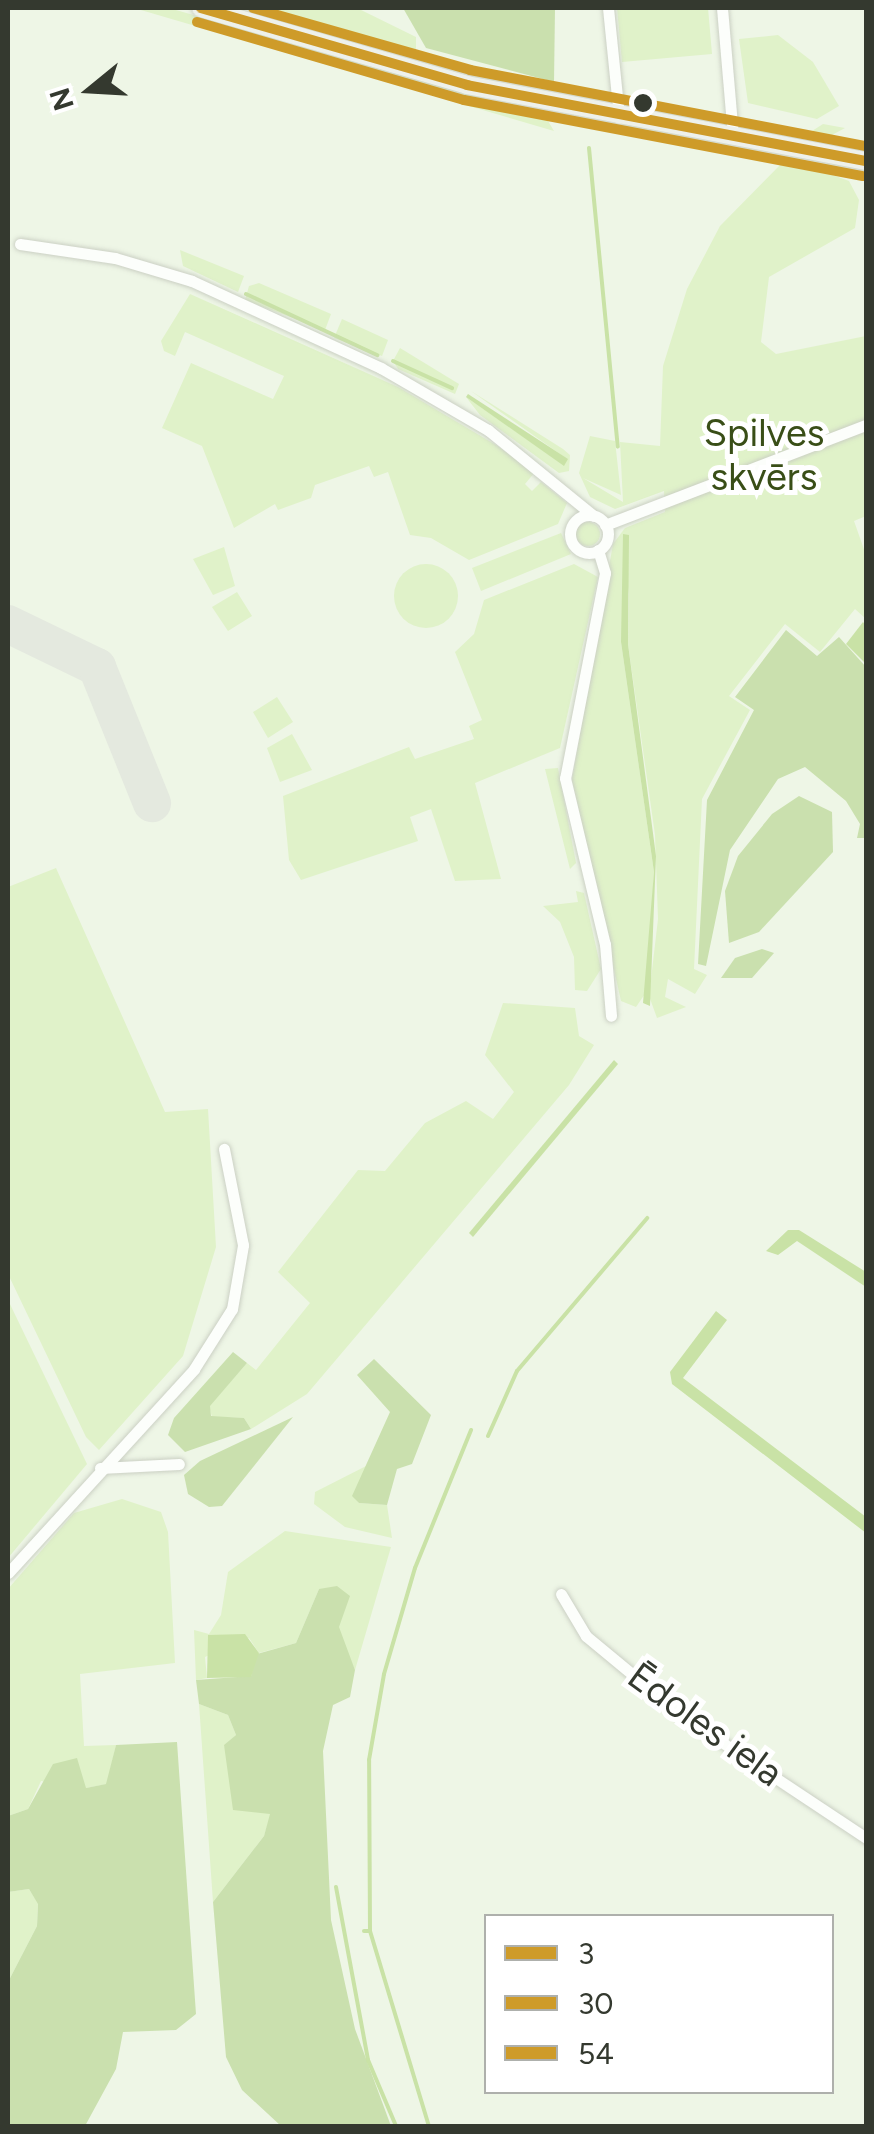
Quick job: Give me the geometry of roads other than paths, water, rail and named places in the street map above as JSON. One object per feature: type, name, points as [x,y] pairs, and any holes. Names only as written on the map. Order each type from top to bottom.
[{"type":"main road","points":[[202,8],[467,85],[866,161]]},
{"type":"street","points":[[608,8],[619,117]]},
{"type":"street","points":[[722,8],[733,136]]},
{"type":"street","points":[[20,244],[115,258],[192,281],[381,368],[488,430],[594,516],[605,525],[607,538],[598,550],[580,551],[570,537],[577,518],[594,516]]},
{"type":"street","points":[[605,525],[866,425]]},
{"type":"street","points":[[598,550],[605,573],[565,778],[605,944],[611,1016]]},
{"type":"street","points":[[8,1573],[209,1351],[232,1309],[242,1245],[224,1149]]},
{"type":"street","points":[[100,1468],[179,1464]]},
{"type":"street","name":"Ēdoles iela","points":[[561,1594],[586,1636],[684,1717],[866,1838]]},
{"type":"waterway","points":[[589,148],[618,447]]},
{"type":"waterway","points":[[246,294],[377,355]]},
{"type":"waterway","points":[[393,361],[452,388]]},
{"type":"waterway","points":[[488,1436],[517,1371],[647,1218]]},
{"type":"waterway","points":[[370,1931],[369,1760],[384,1674],[415,1568],[471,1430]]},
{"type":"waterway","points":[[336,1887],[368,2060],[396,2126]]},
{"type":"waterway","points":[[364,1931],[370,1931],[429,2126]]},
{"type":"park label","name":"Spilves skvērs","points":[[764,456]]}]
